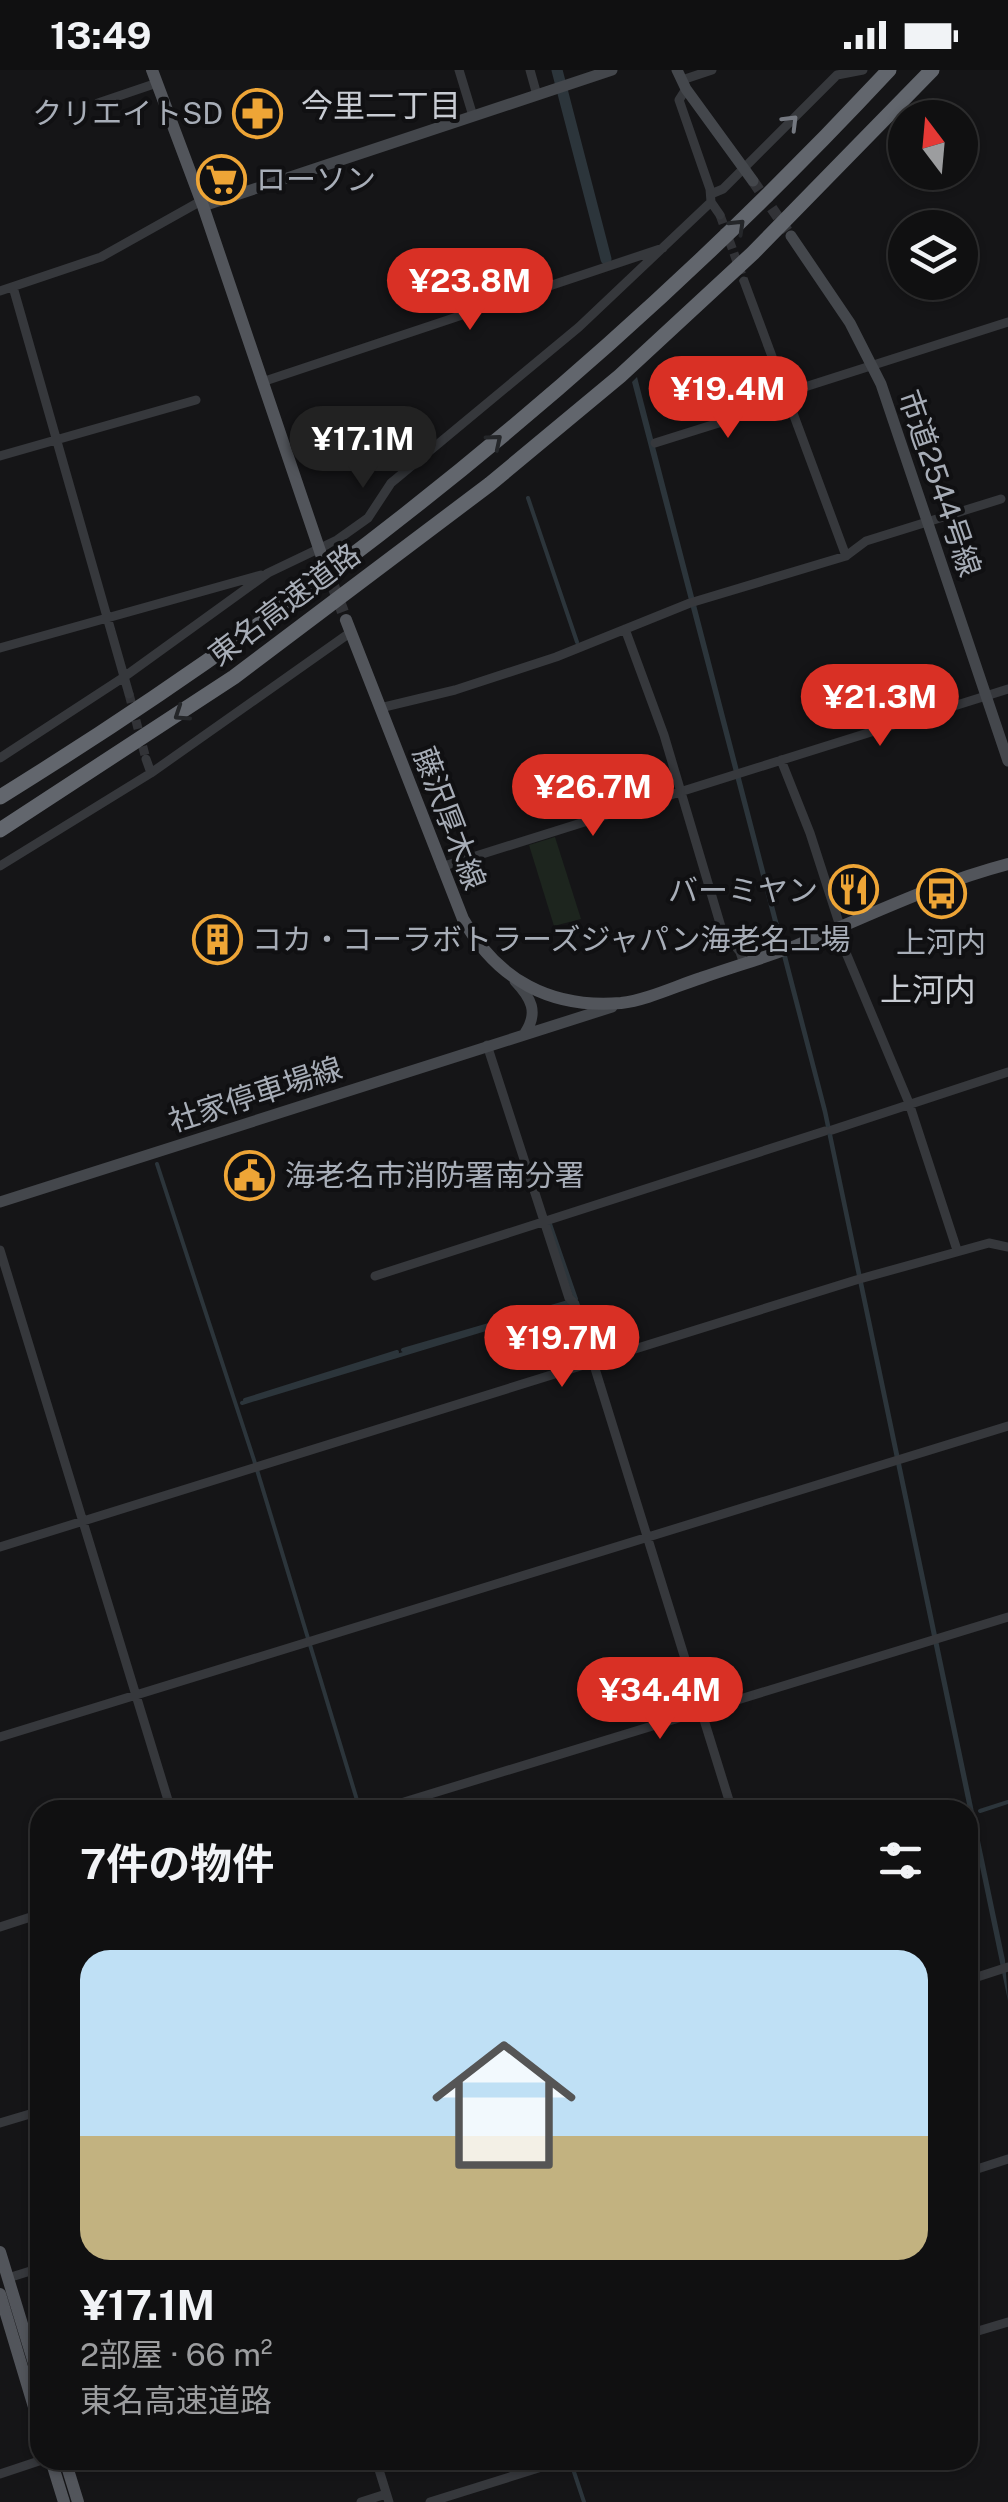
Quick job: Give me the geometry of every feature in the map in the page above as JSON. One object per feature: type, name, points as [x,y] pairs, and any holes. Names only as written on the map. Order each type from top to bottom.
[{"type":"highway","name":"東名高速道路","points":[[0,797],[147,703],[326,559],[393,526],[549,397],[735,230],[890,70]]},
{"type":"highway","name":"東名高速道路","points":[[0,830],[220,686],[490,484],[620,376],[753,253],[932,70]]},
{"type":"main road","points":[[154,76],[326,559]]},
{"type":"main road","name":"藤沢厚木線","points":[[348,626],[441,868],[477,942],[515,980],[546,994],[578,1001],[625,1002],[784,950],[925,889],[1008,864]]},
{"type":"main road","points":[[0,2252],[14,2276],[30,2342]]},
{"type":"main road","points":[[0,2294],[30,2394]]},
{"type":"main road","points":[[54,2470],[64,2502]]},
{"type":"main road","points":[[68,2470],[78,2502]]},
{"type":"street","points":[[458,70],[474,116]]},
{"type":"street","points":[[530,70],[537,95]]},
{"type":"street","points":[[0,290],[101,257],[202,204],[612,70]]},
{"type":"street","points":[[682,80],[712,70]]},
{"type":"street","points":[[0,648],[326,559],[337,540],[368,518],[391,483],[579,327],[666,247],[837,75],[863,70]]},
{"type":"street","points":[[98,102],[154,76]]},
{"type":"street","points":[[682,80],[753,181]]},
{"type":"street","points":[[682,80],[679,100],[720,215]]},
{"type":"street","name":"市道2544号線","points":[[791,236],[830,292],[872,365],[892,413],[1008,761]]},
{"type":"street","points":[[262,382],[666,247]]},
{"type":"street","points":[[744,281],[846,556]]},
{"type":"street","points":[[13,287],[129,694]]},
{"type":"street","points":[[655,444],[872,365],[1008,322]]},
{"type":"street","points":[[0,456],[196,400]]},
{"type":"street","points":[[380,708],[506,674],[693,602],[846,556],[866,541],[1001,499]]},
{"type":"street","points":[[0,758],[124,677],[268,573]]},
{"type":"street","points":[[0,866],[151,773],[348,626]]},
{"type":"street","points":[[625,629],[681,791],[722,930],[740,952],[744,964]]},
{"type":"street","points":[[441,868],[1008,689]]},
{"type":"street","points":[[146,759],[151,773]]},
{"type":"street","points":[[781,760],[810,833],[838,928],[909,1103],[956,1250]]},
{"type":"street","points":[[515,980],[533,1006],[533,1018],[524,1033]]},
{"type":"street","points":[[546,994],[558,1009],[551,1025]]},
{"type":"street","name":"社家停車場線","points":[[0,1202],[625,1002]]},
{"type":"street","points":[[486,1045],[591,1360],[729,1800]]},
{"type":"street","points":[[375,1276],[1008,1072]]},
{"type":"street","points":[[0,1546],[956,1250],[997,1242],[1008,1248]]},
{"type":"street","points":[[0,1250],[168,1800]]},
{"type":"street","points":[[0,1737],[1008,1426]]},
{"type":"street","points":[[410,1800],[1008,1616]]},
{"type":"street","points":[[0,1927],[30,1917]]},
{"type":"street","points":[[978,1977],[1005,1968]]},
{"type":"street","points":[[0,2123],[30,2114]]},
{"type":"street","points":[[978,2169],[1008,2160]]},
{"type":"street","points":[[14,2276],[30,2271]]},
{"type":"street","points":[[978,2331],[1008,2322]]},
{"type":"street","points":[[0,2474],[30,2464]]},
{"type":"street","points":[[362,2502],[388,2498],[379,2470]]},
{"type":"street","points":[[430,2502],[532,2470]]},
{"type":"shaded area","points":[[637,377],[827,1110],[971,1800],[966,1800],[823,1113],[632,382]]},
{"type":"shaded area","points":[[555,837],[581,919],[554,926],[529,845]]},
{"type":"shaded area","points":[[978,1831],[1005,1960],[1008,2001],[978,1857]]},
{"type":"waterway","points":[[557,70],[606,259]]},
{"type":"waterway","points":[[528,498],[577,642]]},
{"type":"waterway","points":[[157,1164],[254,1460],[357,1800]]},
{"type":"waterway","points":[[550,1224],[576,1299]]},
{"type":"waterway","points":[[403,1350],[565,1303]]},
{"type":"waterway","points":[[242,1403],[568,1304]]},
{"type":"waterway","points":[[245,1400],[397,1352]]},
{"type":"waterway","points":[[980,1811],[1008,1802]]},
{"type":"waterway","points":[[573,2470],[584,2502]]},
{"type":"tunnel","points":[[753,181],[791,236]]},
{"type":"tunnel","points":[[720,215],[744,281]]},
{"type":"tunnel","points":[[326,567],[346,620]]},
{"type":"tunnel","points":[[129,694],[146,759]]},
{"type":"place","name":"クリエイトSD","points":[[258,113]]},
{"type":"place","name":"ローソン","points":[[221,179]]},
{"type":"place","name":"バーミヤン","points":[[853,890]]},
{"type":"place","name":"上河内","points":[[941,893]]},
{"type":"place","name":"コカ・コーラボトラーズジャパン海老名工場","points":[[217,939]]},
{"type":"place","name":"海老名市消防署南分署","points":[[250,1175]]},
{"type":"district","name":"今里二丁目","points":[[381,105]]},
{"type":"district","name":"上河内","points":[[928,989]]}]
